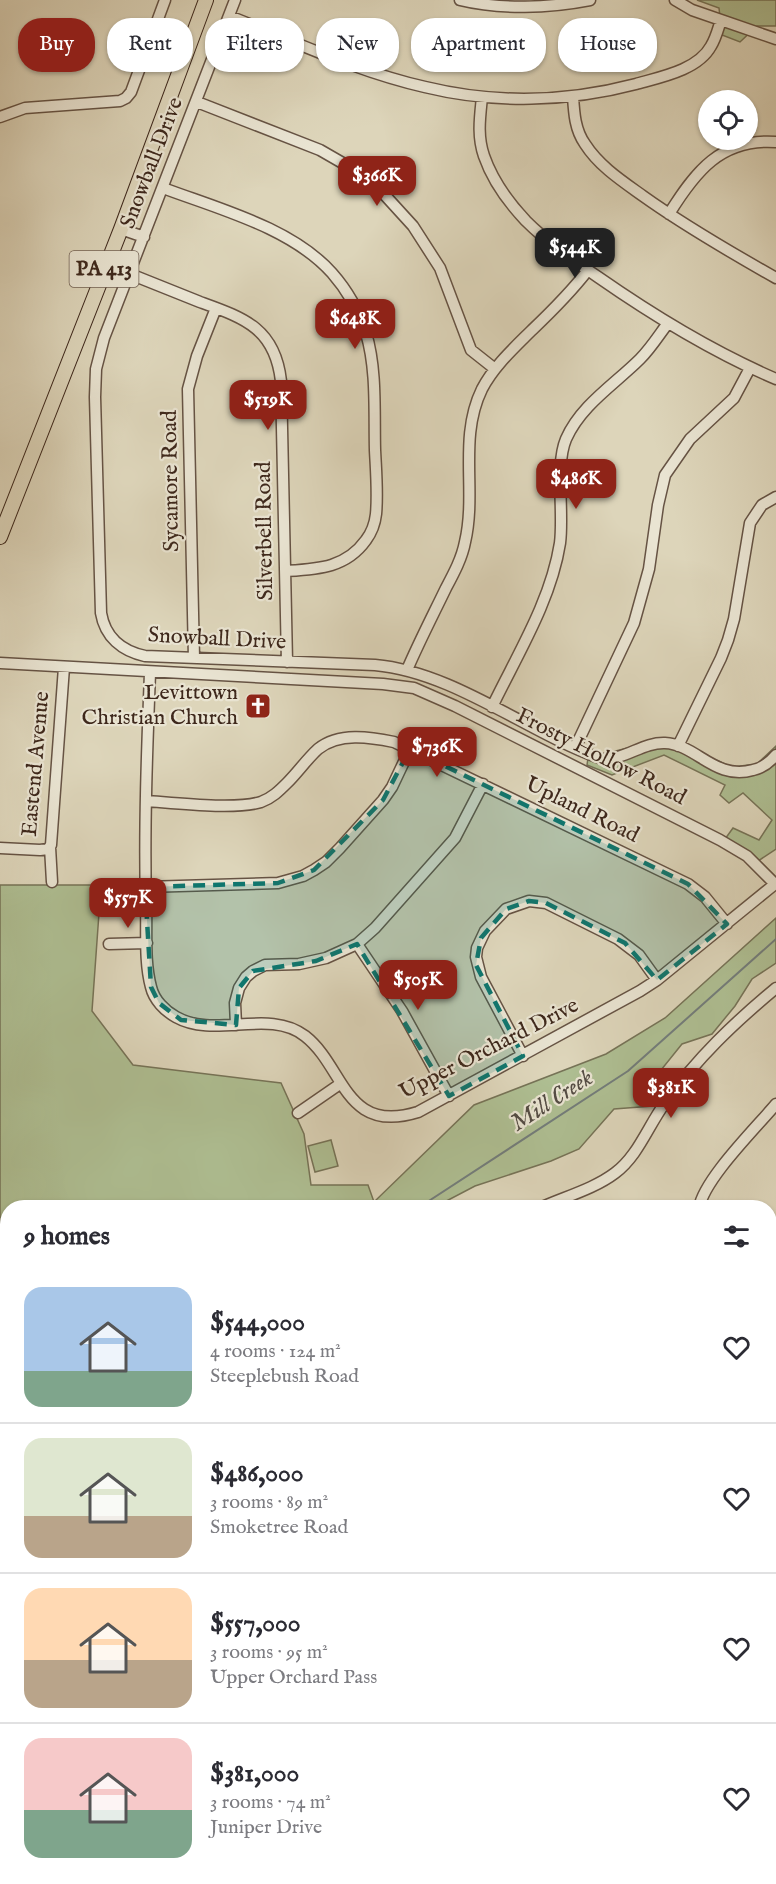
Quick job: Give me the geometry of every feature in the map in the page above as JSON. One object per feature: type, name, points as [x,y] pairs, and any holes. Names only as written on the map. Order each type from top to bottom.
[{"type":"main road","name":"PA 413","points":[[0,537],[206,0]]},
{"type":"street","points":[[0,117],[25,108],[120,101],[126,98],[131,92],[165,0]]},
{"type":"street","name":"Snowball Drive","points":[[235,0],[104,338],[96,369],[94,396],[101,613],[111,636],[129,652],[145,656],[375,665],[407,670],[440,682],[602,759],[612,760],[651,745],[663,743],[678,746],[710,764],[732,772],[760,768],[776,755]]},
{"type":"street","points":[[460,0],[517,6],[590,0]]},
{"type":"street","points":[[675,0],[692,10],[776,39]]},
{"type":"street","points":[[229,16],[382,75],[423,87],[482,97],[543,98],[573,96],[645,81],[693,63],[712,45],[721,20]]},
{"type":"street","points":[[573,96],[576,125],[594,156],[628,186],[669,214],[718,246],[776,278]]},
{"type":"street","points":[[482,97],[479,129],[488,165],[495,179],[526,221],[547,240],[588,270],[668,323],[776,380]]},
{"type":"street","points":[[197,102],[321,150],[353,169],[382,192],[413,226],[440,268],[471,350],[495,369]]},
{"type":"street","points":[[669,214],[693,178],[714,158],[741,145],[753,142],[776,142]]},
{"type":"street","points":[[163,188],[267,228],[298,244],[334,275],[355,306],[364,328],[372,367],[376,505],[374,524],[370,534],[354,554],[336,565],[327,568],[286,571]]},
{"type":"street","points":[[120,229],[144,237]]},
{"type":"street","points":[[407,670],[462,552],[469,510],[470,427],[482,389],[495,369],[565,298],[588,270]]},
{"type":"street","name":"Silverbell Road","points":[[130,274],[236,315],[254,326],[269,344],[279,367],[287,662]]},
{"type":"street","name":"Sycamore Road","points":[[194,658],[188,388],[194,365],[216,308]]},
{"type":"street","points":[[492,707],[546,593],[555,564],[561,530],[562,459],[566,439],[584,411],[641,359],[668,323]]},
{"type":"street","points":[[575,748],[627,640],[641,602],[665,476],[690,439],[734,398],[750,368]]},
{"type":"street","points":[[678,746],[728,640],[734,619],[750,523],[762,505],[776,496]]},
{"type":"street","name":"Frosty Hollow Road","points":[[0,663],[383,684],[414,688],[429,693],[720,840],[747,856],[776,885]]},
{"type":"street","name":"Eastend Avenue","points":[[0,848],[34,850],[50,847],[64,668]]},
{"type":"street","name":"Upper Orchard Drive","points":[[150,673],[146,801],[147,943],[151,987],[159,1003],[181,1020],[197,1024],[278,1025],[297,1031],[314,1044],[353,1100],[378,1115],[406,1116],[418,1112],[657,980],[776,885]]},
{"type":"street","name":"Upland Road","points":[[146,801],[232,805],[262,801],[278,792],[318,749],[348,737],[381,739],[410,749],[688,884],[705,897],[727,924]]},
{"type":"street","points":[[146,887],[278,883],[314,870],[340,848],[383,800],[392,787],[410,749]]},
{"type":"street","points":[[236,1024],[235,1003],[239,988],[253,971],[265,965],[316,961],[357,944],[375,928],[455,838],[483,784]]},
{"type":"street","points":[[50,847],[52,882]]},
{"type":"street","points":[[523,1056],[476,965],[477,948],[481,938],[506,909],[529,901],[546,903],[625,943],[639,955],[657,980]]},
{"type":"street","points":[[109,944],[147,943]]},
{"type":"street","points":[[357,944],[402,1011],[449,1096]]},
{"type":"street","points":[[559,1200],[597,1184],[617,1172],[633,1154],[669,1098],[720,1036],[776,988]]},
{"type":"street","points":[[298,1113],[340,1084]]},
{"type":"street","points":[[702,1200],[706,1188],[716,1175],[776,1104]]},
{"type":"highlighted area","points":[[410,749],[688,884],[727,924],[657,980],[625,943],[546,903],[529,901],[506,909],[481,938],[476,965],[523,1056],[449,1096],[357,944],[316,961],[253,971],[239,988],[236,1025],[181,1020],[159,1003],[151,987],[145,887],[278,883],[314,870],[383,800]]},
{"type":"green space","points":[[697,0],[776,0],[776,26],[757,26],[740,42],[722,35],[719,8]]},
{"type":"green space","points":[[666,738],[732,767],[757,764],[776,746],[776,849],[758,861],[725,839],[733,828],[759,840],[772,820],[743,793],[729,803],[720,795],[725,785],[664,755],[612,775],[587,765],[588,758]]},
{"type":"green space","points":[[0,885],[101,885],[92,1011],[133,1065],[281,1083],[304,1134],[311,1185],[368,1185],[373,1200],[0,1200]]},
{"type":"green space","points":[[776,918],[776,963],[752,979],[735,1006],[712,1034],[682,1044],[661,1070],[674,1079],[653,1106],[614,1109],[579,1149],[551,1161],[475,1186],[448,1200],[376,1200],[474,1105],[606,1054],[665,1018]]},
{"type":"green space","points":[[331,1140],[338,1166],[315,1172],[308,1146]]},
{"type":"waterway","name":"Mill Creek","points":[[430,1200],[628,1071],[776,939]]},
{"type":"place","name":"Levittown Christian Church","points":[[258,706]]}]
